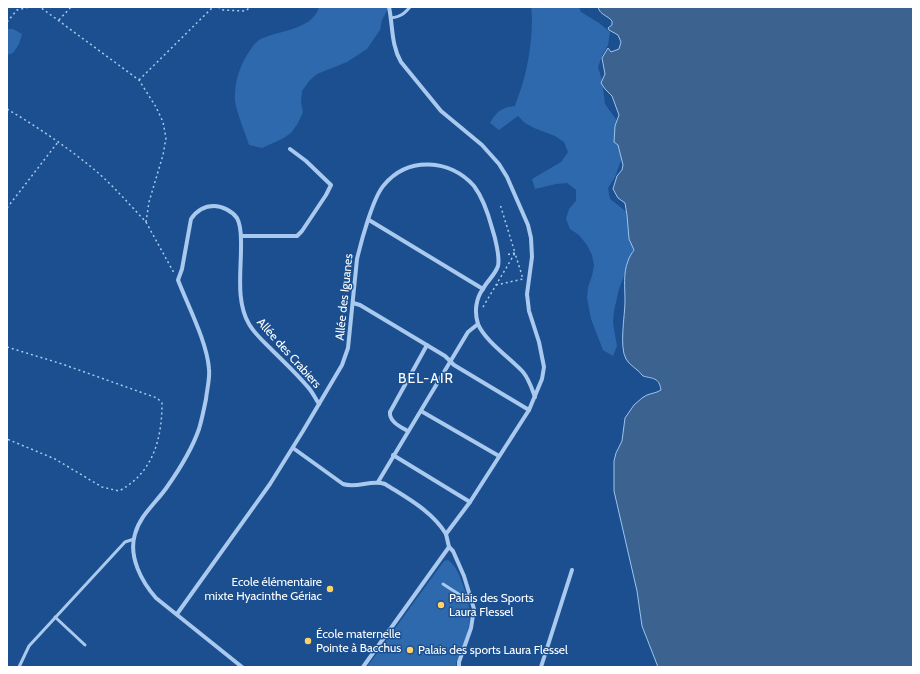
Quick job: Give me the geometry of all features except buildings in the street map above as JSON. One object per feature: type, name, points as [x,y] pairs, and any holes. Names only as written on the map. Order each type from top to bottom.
[{"type":"street","points":[[389,7],[393,44],[400,62],[441,111],[482,145],[499,164],[508,177],[528,225],[531,238],[532,257],[527,294],[528,311],[539,342],[544,367],[542,379],[528,410],[470,502],[446,534]]},
{"type":"street","points":[[241,236],[297,236],[302,231],[332,185],[306,161],[290,149]]},
{"type":"street","name":"Allée des Iguanes","points":[[177,614],[270,484],[342,365],[348,348],[357,259],[369,220],[382,186],[402,170],[416,165],[431,164],[447,167],[460,173],[467,179],[484,202],[492,228],[498,257],[498,266],[477,301],[476,316],[478,324]]},
{"type":"street","name":"Allée des Crabiers","points":[[178,280],[182,269],[191,219],[195,213],[202,208],[219,206],[233,214],[240,226],[240,294],[248,323],[308,386],[319,404]]},
{"type":"street","points":[[369,220],[483,289]]},
{"type":"street","points":[[178,280],[203,343],[209,368],[207,393],[198,431],[187,455],[167,487],[140,520],[134,540],[137,568],[147,587],[156,598],[242,667]]},
{"type":"street","points":[[353,303],[360,305],[427,345],[450,360],[454,365],[528,410]]},
{"type":"street","points":[[378,482],[450,360],[468,332],[478,324],[484,334],[524,373],[535,397]]},
{"type":"street","points":[[408,431],[392,420],[390,412],[427,345]]},
{"type":"street","points":[[421,411],[499,456]]},
{"type":"street","points":[[293,448],[348,486],[378,482],[385,484],[431,515],[439,523],[446,534],[449,547],[464,576],[474,610],[472,628],[458,667]]},
{"type":"street","points":[[393,455],[470,502]]},
{"type":"street","points":[[363,667],[449,547]]},
{"type":"street","points":[[541,667],[572,570]]},
{"type":"lane","points":[[391,18],[398,17],[405,13],[410,7]]},
{"type":"lane","points":[[19,667],[29,646],[55,617],[125,542],[134,540]]},
{"type":"lane","points":[[443,584],[460,595],[470,596]]},
{"type":"lane","points":[[55,617],[85,645]]},
{"type":"path","points":[[7,22],[17,10],[29,7]]},
{"type":"path","points":[[40,7],[139,80],[162,118],[166,138],[163,155],[149,202],[146,222]]},
{"type":"path","points":[[59,20],[71,7]]},
{"type":"path","points":[[139,80],[213,7]]},
{"type":"path","points":[[218,7],[223,10],[245,11],[251,7]]},
{"type":"path","points":[[7,109],[58,142],[101,176],[116,190],[146,222],[178,280]]},
{"type":"path","points":[[7,208],[58,142]]},
{"type":"path","points":[[496,285],[523,279],[515,253],[498,257]]},
{"type":"path","points":[[7,347],[62,364],[157,398],[162,403],[162,419],[155,452],[145,470],[131,485],[120,491],[102,487],[55,459],[7,439]]},
{"type":"shaded area","points":[[319,7],[389,7],[382,20],[380,30],[367,49],[347,62],[317,74],[309,81],[302,91],[301,102],[303,112],[291,133],[262,148],[249,145],[235,101],[238,74],[247,55],[259,40],[293,29],[309,21],[315,15]]},
{"type":"shaded area","points":[[531,7],[579,7],[581,12],[610,32],[608,45],[598,67],[602,80],[605,104],[618,122],[623,155],[615,177],[608,188],[610,199],[628,213],[634,244],[632,255],[619,289],[614,311],[613,323],[617,346],[613,356],[603,350],[591,319],[587,298],[588,287],[594,265],[592,255],[587,245],[579,235],[570,229],[566,219],[569,209],[576,201],[576,190],[567,183],[535,189],[532,179],[561,162],[568,152],[564,142],[555,136],[525,123],[518,116],[499,130],[490,123],[500,111],[515,106],[529,55],[532,24]]},
{"type":"shaded area","points":[[598,7],[913,7],[913,667],[658,667],[642,626],[637,591],[614,491],[614,461],[622,441],[625,418],[634,405],[642,398],[661,390],[657,381],[653,378],[643,376],[632,366],[624,354],[625,276],[628,260],[634,250],[629,239],[625,203],[618,198],[613,189],[617,176],[622,170],[623,165],[618,145],[614,142],[615,126],[619,115],[612,96],[601,83],[605,74],[602,58],[608,48],[611,52],[619,49],[621,42],[618,35],[608,28],[612,25],[612,21],[600,12]]},
{"type":"shaded area","points":[[7,29],[13,29],[22,34],[19,44],[13,53],[7,55]]},
{"type":"shaded area","name":"Palais des Sports Laura Flessel","points":[[448,560],[458,572],[466,593],[470,613],[468,631],[456,663],[457,667],[367,667],[444,561]]},
{"type":"place","name":"Ecole élémentaire mixte Hyacinthe Gériac","points":[[330,589]]},
{"type":"place","name":"Palais des Sports Laura Flessel","points":[[441,605]]},
{"type":"place","name":"École maternelle Pointe à Bacchus","points":[[308,641]]},
{"type":"place","name":"Palais des sports Laura Flessel","points":[[410,650]]},
{"type":"district","name":"BEL-AIR","points":[[426,378]]}]
